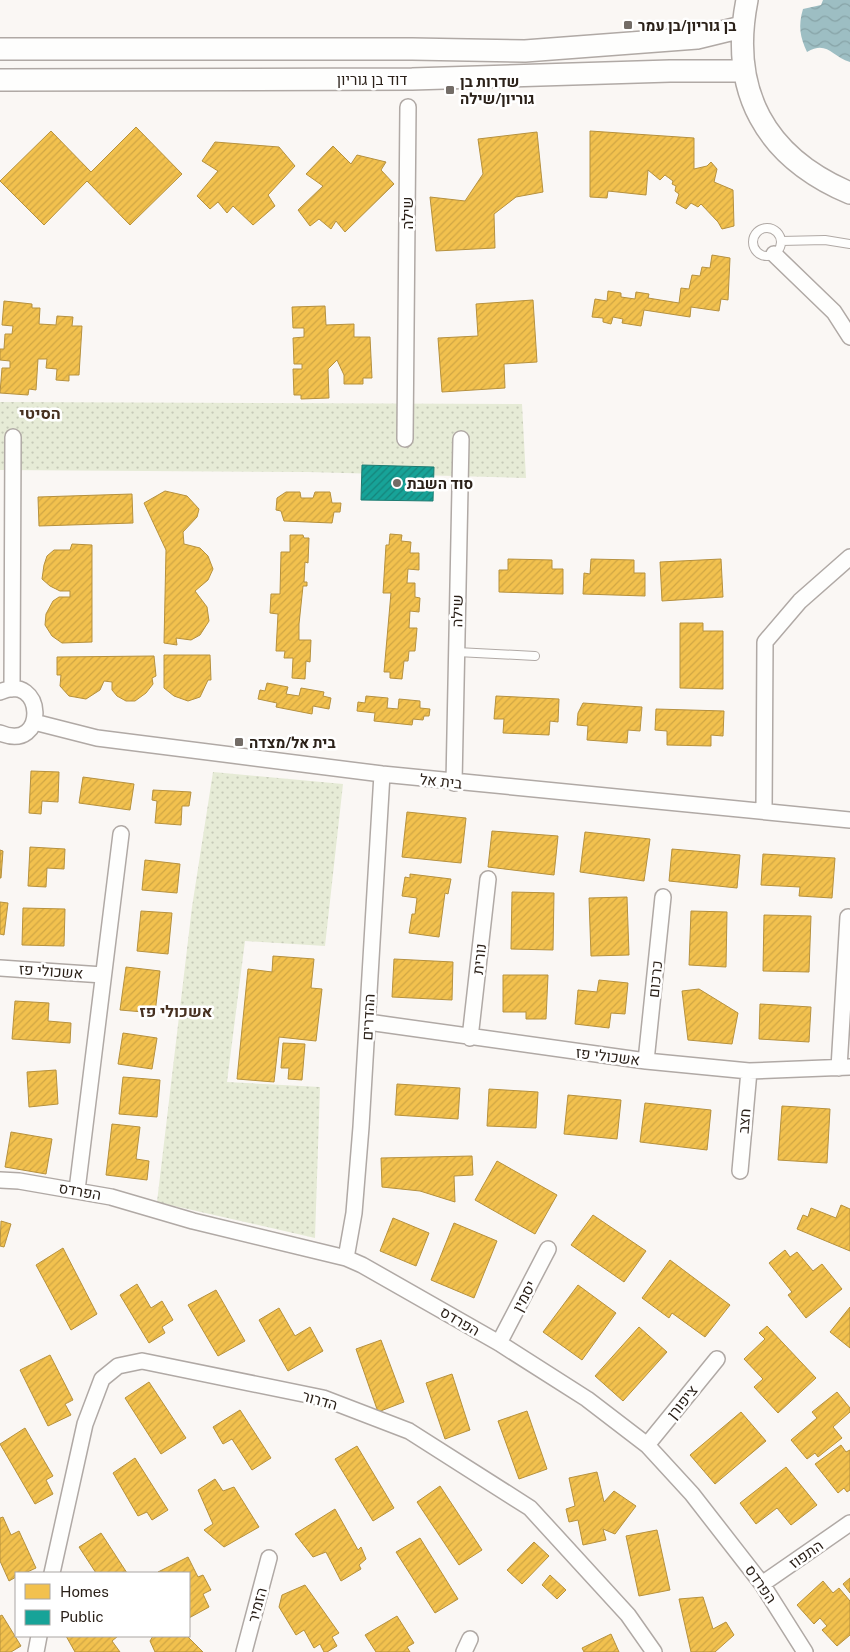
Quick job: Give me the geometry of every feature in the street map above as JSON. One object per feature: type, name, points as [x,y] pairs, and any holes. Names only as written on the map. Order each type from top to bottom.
[{"type":"main road","points":[[747,0],[742,27],[744,71],[760,117],[777,142],[798,164],[823,182],[850,193]]},
{"type":"main road","name":"דוד בן גוריון","points":[[0,49],[412,49],[524,51],[697,38],[742,27]]},
{"type":"main road","name":"דוד בן גוריון","points":[[0,80],[412,79],[670,71],[744,71]]},
{"type":"street","name":"שילה","points":[[406,439],[408,107]]},
{"type":"street","points":[[778,247],[834,312],[850,337]]},
{"type":"street","points":[[0,733],[16,736],[30,729],[36,714],[32,700],[20,690],[6,691],[13,437]]},
{"type":"street","name":"שילה","points":[[454,783],[461,439]]},
{"type":"street","points":[[764,811],[765,642],[800,601],[850,557]]},
{"type":"street","name":"בית אל","points":[[34,722],[97,738],[454,783],[638,798],[850,820]]},
{"type":"street","name":"ההדרים","points":[[346,1258],[354,1213],[368,1022],[382,774]]},
{"type":"street","points":[[77,1190],[121,834]]},
{"type":"street","name":"נורית","points":[[470,1038],[488,880]]},
{"type":"street","name":"כרכום","points":[[646,1061],[663,897]]},
{"type":"street","points":[[844,1068],[848,917]]},
{"type":"street","name":"אשכולי פז","points":[[0,968],[103,975]]},
{"type":"street","name":"אשכולי פז","points":[[368,1022],[470,1038],[646,1061],[749,1071],[844,1068]]},
{"type":"street","name":"חצב","points":[[740,1171],[749,1071]]},
{"type":"street","name":"הפרדס","points":[[0,1180],[77,1190],[111,1197],[192,1221],[346,1258],[362,1265],[499,1342],[587,1399],[647,1445],[692,1494],[762,1584],[805,1652]]},
{"type":"street","name":"יסמין","points":[[499,1342],[548,1249]]},
{"type":"street","name":"ציפורן","points":[[647,1445],[717,1359]]},
{"type":"street","name":"הדרור","points":[[52,1572],[85,1424],[102,1379],[118,1366],[142,1361],[323,1398],[409,1431],[530,1508],[628,1615],[654,1652]]},
{"type":"street","name":"התפוז","points":[[762,1584],[850,1523]]},
{"type":"street","name":"הזמיר","points":[[244,1652],[270,1558]]},
{"type":"street","points":[[36,1652],[39,1637]]},
{"type":"lane","points":[[778,247],[825,240],[850,244]]},
{"type":"lane","points":[[457,652],[535,656]]},
{"type":"green space","points":[[0,402],[522,404],[526,478],[308,472],[0,470]]},
{"type":"green space","points":[[213,772],[343,784],[325,946],[245,941],[227,1082],[320,1087],[315,1238],[157,1202],[192,907]]},
{"type":"water","points":[[823,0],[850,0],[850,62],[824,48],[807,52],[801,36],[801,15],[803,9],[821,5]]},
{"type":"building: Homes","points":[[136,127],[182,174],[130,225],[87,181],[44,225],[0,181],[51,131],[91,172]]},
{"type":"building: Homes","points":[[590,131],[694,138],[694,169],[707,166],[711,162],[717,169],[714,182],[733,190],[734,226],[722,229],[701,204],[698,207],[691,203],[686,209],[676,203],[679,194],[675,191],[676,186],[672,184],[673,181],[665,175],[660,180],[648,170],[646,195],[608,191],[607,198],[590,197]]},
{"type":"building: Homes","points":[[537,132],[543,192],[516,197],[494,214],[495,248],[436,251],[430,197],[465,201],[483,174],[478,139]]},
{"type":"building: Homes","points":[[215,142],[279,147],[295,166],[268,195],[275,206],[253,225],[233,206],[227,213],[218,202],[210,209],[197,196],[218,171],[202,161]]},
{"type":"building: Homes","points":[[333,146],[351,164],[357,155],[386,162],[381,170],[394,184],[345,232],[336,221],[331,229],[319,219],[310,226],[298,210],[323,186],[306,174]]},
{"type":"building: Homes","points":[[712,255],[730,258],[728,300],[721,299],[719,311],[691,307],[690,317],[644,310],[641,326],[622,323],[623,319],[613,317],[611,324],[603,322],[603,318],[592,317],[595,299],[607,301],[608,291],[621,293],[621,297],[635,299],[636,292],[649,294],[648,298],[679,303],[681,288],[689,289],[692,275],[700,276],[702,267],[710,268]]},
{"type":"building: Homes","points":[[533,300],[537,362],[504,364],[505,388],[442,392],[438,338],[478,336],[476,304]]},
{"type":"building: Homes","points":[[4,301],[32,304],[32,308],[40,308],[39,324],[56,325],[57,316],[73,317],[72,326],[82,326],[79,375],[69,375],[69,381],[56,380],[57,369],[46,368],[47,359],[38,359],[36,390],[29,389],[28,395],[0,393],[2,368],[10,368],[10,361],[0,360],[0,349],[4,349],[5,334],[12,334],[13,326],[2,325]]},
{"type":"building: Homes","points":[[325,306],[326,325],[354,324],[354,337],[370,337],[372,378],[363,378],[363,384],[344,384],[344,375],[337,360],[328,369],[329,398],[301,399],[301,395],[294,395],[293,369],[302,369],[302,364],[294,364],[293,338],[304,337],[304,328],[293,328],[292,307]]},
{"type":"building: Homes","points":[[165,491],[187,496],[199,509],[197,517],[183,532],[184,544],[200,548],[208,556],[213,569],[208,580],[195,591],[207,607],[209,621],[200,635],[191,640],[176,638],[177,645],[164,643],[166,550],[144,503]]},
{"type":"building: Homes","points":[[286,492],[300,492],[301,498],[313,498],[315,492],[330,492],[332,503],[341,503],[340,512],[334,512],[332,523],[284,521],[281,511],[276,510],[277,498]]},
{"type":"building: Homes","points":[[132,494],[133,523],[39,526],[38,497]]},
{"type":"building: Homes","points":[[390,534],[402,535],[401,541],[411,542],[410,553],[419,553],[419,570],[408,569],[407,583],[415,583],[415,597],[420,598],[419,612],[410,611],[409,628],[417,628],[415,651],[409,651],[408,661],[404,661],[402,679],[390,678],[390,672],[384,672],[391,593],[383,593],[386,545],[389,545]]},
{"type":"building: Homes","points":[[290,535],[303,535],[304,538],[309,538],[308,563],[305,562],[304,582],[307,582],[307,586],[303,586],[299,624],[299,640],[311,640],[310,662],[306,661],[305,679],[292,678],[293,658],[284,658],[285,651],[276,651],[278,614],[270,613],[271,594],[280,594],[281,552],[290,552]]},
{"type":"building: Homes","points":[[72,544],[92,545],[92,642],[62,643],[52,636],[45,625],[46,614],[53,601],[59,597],[70,597],[70,591],[60,591],[42,579],[47,556],[54,550],[70,550]]},
{"type":"building: Homes","points":[[508,559],[552,560],[552,569],[563,569],[563,594],[499,592],[499,570],[508,570]]},
{"type":"building: Homes","points":[[591,559],[634,560],[634,573],[645,573],[645,596],[583,594],[584,573],[590,574]]},
{"type":"building: Homes","points":[[721,559],[723,597],[662,601],[660,562]]},
{"type":"building: Homes","points":[[680,623],[703,623],[703,631],[723,631],[723,689],[680,688]]},
{"type":"building: Homes","points":[[164,655],[210,655],[211,680],[208,680],[200,697],[188,701],[174,696],[164,688]]},
{"type":"building: Homes","points":[[154,656],[156,676],[152,678],[153,684],[146,693],[135,701],[126,701],[117,696],[112,690],[112,682],[104,681],[100,690],[86,699],[69,696],[60,686],[61,675],[57,675],[57,657]]},
{"type":"building: Homes","points":[[267,683],[288,687],[286,694],[299,696],[301,688],[324,692],[323,696],[331,698],[329,709],[313,706],[312,714],[276,707],[277,703],[258,699],[260,690],[265,691]]},
{"type":"building: Homes","points":[[366,696],[388,698],[387,708],[398,709],[399,699],[420,701],[420,708],[430,709],[429,716],[424,716],[423,720],[413,719],[412,725],[374,721],[375,713],[357,711],[358,702],[365,703]]},
{"type":"building: Homes","points":[[496,696],[559,699],[558,722],[550,721],[549,735],[503,733],[504,719],[494,719]]},
{"type":"building: Homes","points":[[583,703],[642,707],[640,731],[628,730],[627,743],[587,740],[588,726],[577,725],[578,713]]},
{"type":"building: Homes","points":[[656,709],[724,711],[723,736],[711,735],[711,746],[667,745],[667,731],[655,730]]},
{"type":"building: Homes","points":[[31,771],[59,772],[58,802],[42,801],[41,814],[29,813]]},
{"type":"building: Homes","points":[[83,777],[134,784],[130,810],[79,803]]},
{"type":"building: Homes","points":[[153,790],[191,792],[189,806],[182,806],[181,825],[155,823],[157,801],[152,800]]},
{"type":"building: Homes","points":[[407,812],[466,818],[461,863],[402,857]]},
{"type":"building: Homes","points":[[492,831],[558,836],[554,875],[488,867]]},
{"type":"building: Homes","points":[[585,832],[650,839],[644,881],[580,872]]},
{"type":"building: Homes","points":[[30,847],[65,849],[64,869],[47,868],[46,887],[28,886]]},
{"type":"building: Homes","points":[[672,849],[740,855],[737,888],[669,881]]},
{"type":"building: Homes","points":[[0,850],[3,851],[1,878],[0,878]]},
{"type":"building: Homes","points":[[763,854],[835,858],[832,898],[799,896],[800,887],[761,885]]},
{"type":"building: Homes","points":[[145,860],[180,864],[177,893],[142,890]]},
{"type":"building: Homes","points":[[410,874],[451,879],[448,894],[445,893],[439,937],[409,933],[412,914],[415,914],[417,898],[402,896],[405,877],[410,878]]},
{"type":"building: Homes","points":[[512,892],[554,893],[553,950],[511,949]]},
{"type":"building: Homes","points":[[627,897],[629,955],[591,956],[589,898]]},
{"type":"building: Homes","points":[[0,902],[8,903],[4,935],[0,934]]},
{"type":"building: Homes","points":[[23,908],[65,909],[64,946],[22,945]]},
{"type":"building: Homes","points":[[141,911],[172,913],[168,954],[137,951]]},
{"type":"building: Homes","points":[[691,911],[727,912],[726,967],[689,965]]},
{"type":"building: Homes","points":[[764,915],[811,916],[809,972],[763,971]]},
{"type":"building: Homes","points":[[273,956],[314,959],[311,988],[322,989],[316,1041],[279,1037],[274,1082],[237,1079],[248,969],[272,972]]},
{"type":"building: Homes","points":[[394,959],[453,962],[452,1000],[392,997]]},
{"type":"building: Homes","points":[[126,967],[160,971],[155,1013],[120,1010]]},
{"type":"building: Homes","points":[[503,975],[548,975],[546,1019],[526,1019],[526,1012],[503,1012]]},
{"type":"building: Homes","points":[[599,980],[628,983],[625,1014],[611,1013],[609,1028],[575,1024],[578,990],[597,992]]},
{"type":"building: Homes","points":[[699,989],[738,1013],[732,1044],[688,1040],[682,991]]},
{"type":"building: Homes","points":[[15,1001],[49,1003],[48,1021],[71,1023],[70,1043],[12,1039]]},
{"type":"building: Homes","points":[[760,1004],[811,1007],[809,1042],[759,1039]]},
{"type":"building: Homes","points":[[123,1033],[157,1038],[152,1069],[118,1064]]},
{"type":"building: Homes","points":[[283,1043],[305,1044],[302,1080],[288,1079],[289,1068],[281,1068]]},
{"type":"building: Homes","points":[[56,1070],[58,1104],[29,1107],[27,1072]]},
{"type":"building: Homes","points":[[123,1077],[160,1080],[157,1117],[119,1114]]},
{"type":"building: Homes","points":[[397,1084],[460,1088],[458,1119],[395,1115]]},
{"type":"building: Homes","points":[[489,1089],[538,1092],[536,1128],[487,1126]]},
{"type":"building: Homes","points":[[568,1095],[621,1100],[617,1139],[564,1134]]},
{"type":"building: Homes","points":[[645,1103],[711,1110],[707,1150],[640,1142]]},
{"type":"building: Homes","points":[[782,1106],[830,1109],[827,1163],[778,1160]]},
{"type":"building: Homes","points":[[112,1124],[140,1127],[136,1159],[149,1161],[147,1180],[106,1175]]},
{"type":"building: Homes","points":[[11,1132],[52,1139],[46,1174],[5,1167]]},
{"type":"building: Homes","points":[[472,1156],[473,1175],[454,1176],[455,1202],[420,1191],[382,1187],[381,1158]]},
{"type":"building: Homes","points":[[497,1161],[557,1195],[535,1234],[475,1200]]},
{"type":"building: Homes","points":[[841,1205],[850,1209],[850,1251],[797,1229],[803,1215],[808,1217],[811,1208],[836,1218]]},
{"type":"building: Homes","points":[[593,1215],[646,1251],[624,1282],[571,1245]]},
{"type":"building: Homes","points":[[393,1218],[429,1233],[416,1266],[380,1251]]},
{"type":"building: Homes","points":[[1,1221],[11,1224],[4,1247],[0,1246]]},
{"type":"building: Homes","points":[[454,1223],[497,1241],[474,1298],[431,1280]]},
{"type":"building: Homes","points":[[63,1248],[97,1314],[71,1330],[36,1265]]},
{"type":"building: Homes","points":[[785,1250],[790,1257],[797,1252],[813,1271],[822,1264],[842,1289],[806,1318],[788,1295],[792,1292],[769,1263]]},
{"type":"building: Homes","points":[[670,1260],[730,1305],[705,1337],[672,1313],[669,1318],[642,1298]]},
{"type":"building: Homes","points":[[137,1284],[151,1308],[162,1301],[173,1320],[162,1327],[165,1333],[149,1343],[120,1295]]},
{"type":"building: Homes","points":[[578,1285],[616,1313],[582,1360],[543,1332]]},
{"type":"building: Homes","points":[[216,1290],[245,1341],[218,1356],[188,1305]]},
{"type":"building: Homes","points":[[850,1307],[850,1348],[830,1332]]},
{"type":"building: Homes","points":[[279,1308],[295,1336],[310,1327],[323,1351],[288,1371],[259,1320]]},
{"type":"building: Homes","points":[[767,1326],[816,1378],[778,1413],[754,1387],[763,1379],[744,1359],[765,1339],[759,1333]]},
{"type":"building: Homes","points":[[639,1327],[667,1352],[623,1401],[595,1376]]},
{"type":"building: Homes","points":[[381,1340],[404,1402],[378,1412],[356,1349]]},
{"type":"building: Homes","points":[[50,1355],[73,1400],[65,1404],[71,1415],[48,1426],[20,1370]]},
{"type":"building: Homes","points":[[452,1374],[470,1430],[445,1439],[426,1383]]},
{"type":"building: Homes","points":[[149,1382],[186,1438],[161,1454],[125,1398]]},
{"type":"building: Homes","points":[[837,1392],[850,1408],[850,1412],[833,1427],[842,1438],[818,1457],[815,1453],[807,1459],[791,1440],[817,1418],[812,1412]]},
{"type":"building: Homes","points":[[240,1410],[271,1458],[252,1470],[232,1439],[223,1444],[213,1427]]},
{"type":"building: Homes","points":[[527,1411],[547,1469],[519,1479],[498,1421]]},
{"type":"building: Homes","points":[[741,1412],[766,1441],[715,1484],[690,1455]]},
{"type":"building: Homes","points":[[25,1428],[53,1476],[46,1480],[53,1494],[35,1504],[0,1444]]},
{"type":"building: Homes","points":[[841,1445],[846,1452],[850,1450],[850,1490],[847,1492],[844,1488],[838,1493],[815,1464]]},
{"type":"building: Homes","points":[[357,1446],[394,1508],[373,1521],[335,1459]]},
{"type":"building: Homes","points":[[135,1458],[168,1510],[152,1520],[147,1512],[138,1516],[113,1473]]},
{"type":"building: Homes","points":[[786,1467],[817,1505],[791,1525],[777,1508],[756,1524],[740,1503]]},
{"type":"building: Homes","points":[[597,1472],[604,1502],[614,1491],[636,1506],[615,1534],[603,1529],[606,1540],[583,1545],[578,1520],[569,1522],[566,1509],[575,1506],[569,1478]]},
{"type":"building: Homes","points":[[215,1479],[223,1491],[234,1487],[259,1527],[224,1547],[204,1530],[213,1524],[198,1490]]},
{"type":"building: Homes","points":[[440,1486],[482,1550],[459,1565],[417,1502]]},
{"type":"building: Homes","points":[[335,1509],[358,1550],[361,1547],[366,1559],[359,1565],[361,1569],[341,1581],[326,1552],[313,1557],[295,1534]]},
{"type":"building: Homes","points":[[3,1517],[11,1535],[19,1531],[36,1568],[27,1572],[15,1572],[15,1578],[9,1581],[0,1561],[0,1518]]},
{"type":"building: Homes","points":[[657,1530],[670,1590],[639,1596],[626,1536]]},
{"type":"building: Homes","points":[[101,1533],[126,1572],[95,1572],[79,1547]]},
{"type":"building: Homes","points":[[420,1538],[458,1599],[435,1613],[396,1552]]},
{"type":"building: Homes","points":[[534,1542],[549,1556],[522,1584],[507,1570]]},
{"type":"building: Homes","points":[[188,1557],[198,1577],[203,1575],[211,1590],[203,1594],[209,1607],[190,1617],[190,1572],[158,1572]]},
{"type":"building: Homes","points":[[550,1575],[566,1590],[557,1599],[542,1585]]},
{"type":"building: Homes","points":[[850,1578],[850,1593],[843,1584]]},
{"type":"building: Homes","points":[[823,1581],[833,1593],[839,1588],[850,1601],[850,1635],[837,1646],[822,1630],[827,1626],[820,1618],[814,1624],[797,1605]]},
{"type":"building: Homes","points":[[305,1585],[339,1633],[332,1637],[337,1646],[327,1652],[324,1652],[320,1644],[314,1648],[304,1630],[296,1635],[279,1607],[282,1595]]},
{"type":"building: Homes","points":[[703,1597],[713,1629],[726,1622],[734,1635],[715,1652],[691,1652],[679,1599]]},
{"type":"building: Homes","points":[[2,1615],[21,1646],[11,1652],[0,1652],[0,1616]]},
{"type":"building: Homes","points":[[397,1616],[414,1643],[407,1647],[410,1652],[376,1652],[365,1635]]},
{"type":"building: Homes","points":[[611,1634],[619,1652],[584,1652],[582,1648]]},
{"type":"building: Homes","points":[[67,1637],[117,1637],[112,1641],[120,1652],[75,1652]]},
{"type":"building: Homes","points":[[152,1637],[188,1637],[203,1652],[155,1652],[150,1641]]},
{"type":"building: Public","name":"סוד השבת","points":[[362,465],[434,467],[433,501],[361,500]]},
{"type":"place","name":"בן גוריון/בן עמר","points":[[628,25]]},
{"type":"place","name":"שדרות בן גוריון/שילה","points":[[450,90]]},
{"type":"place","name":"סוד השבת","points":[[397,483]]},
{"type":"place","name":"בית אל/מצדה","points":[[239,742]]},
{"type":"district","name":"הסיטי","points":[[40,413]]},
{"type":"district","name":"אשכולי פז","points":[[176,1011]]}]
